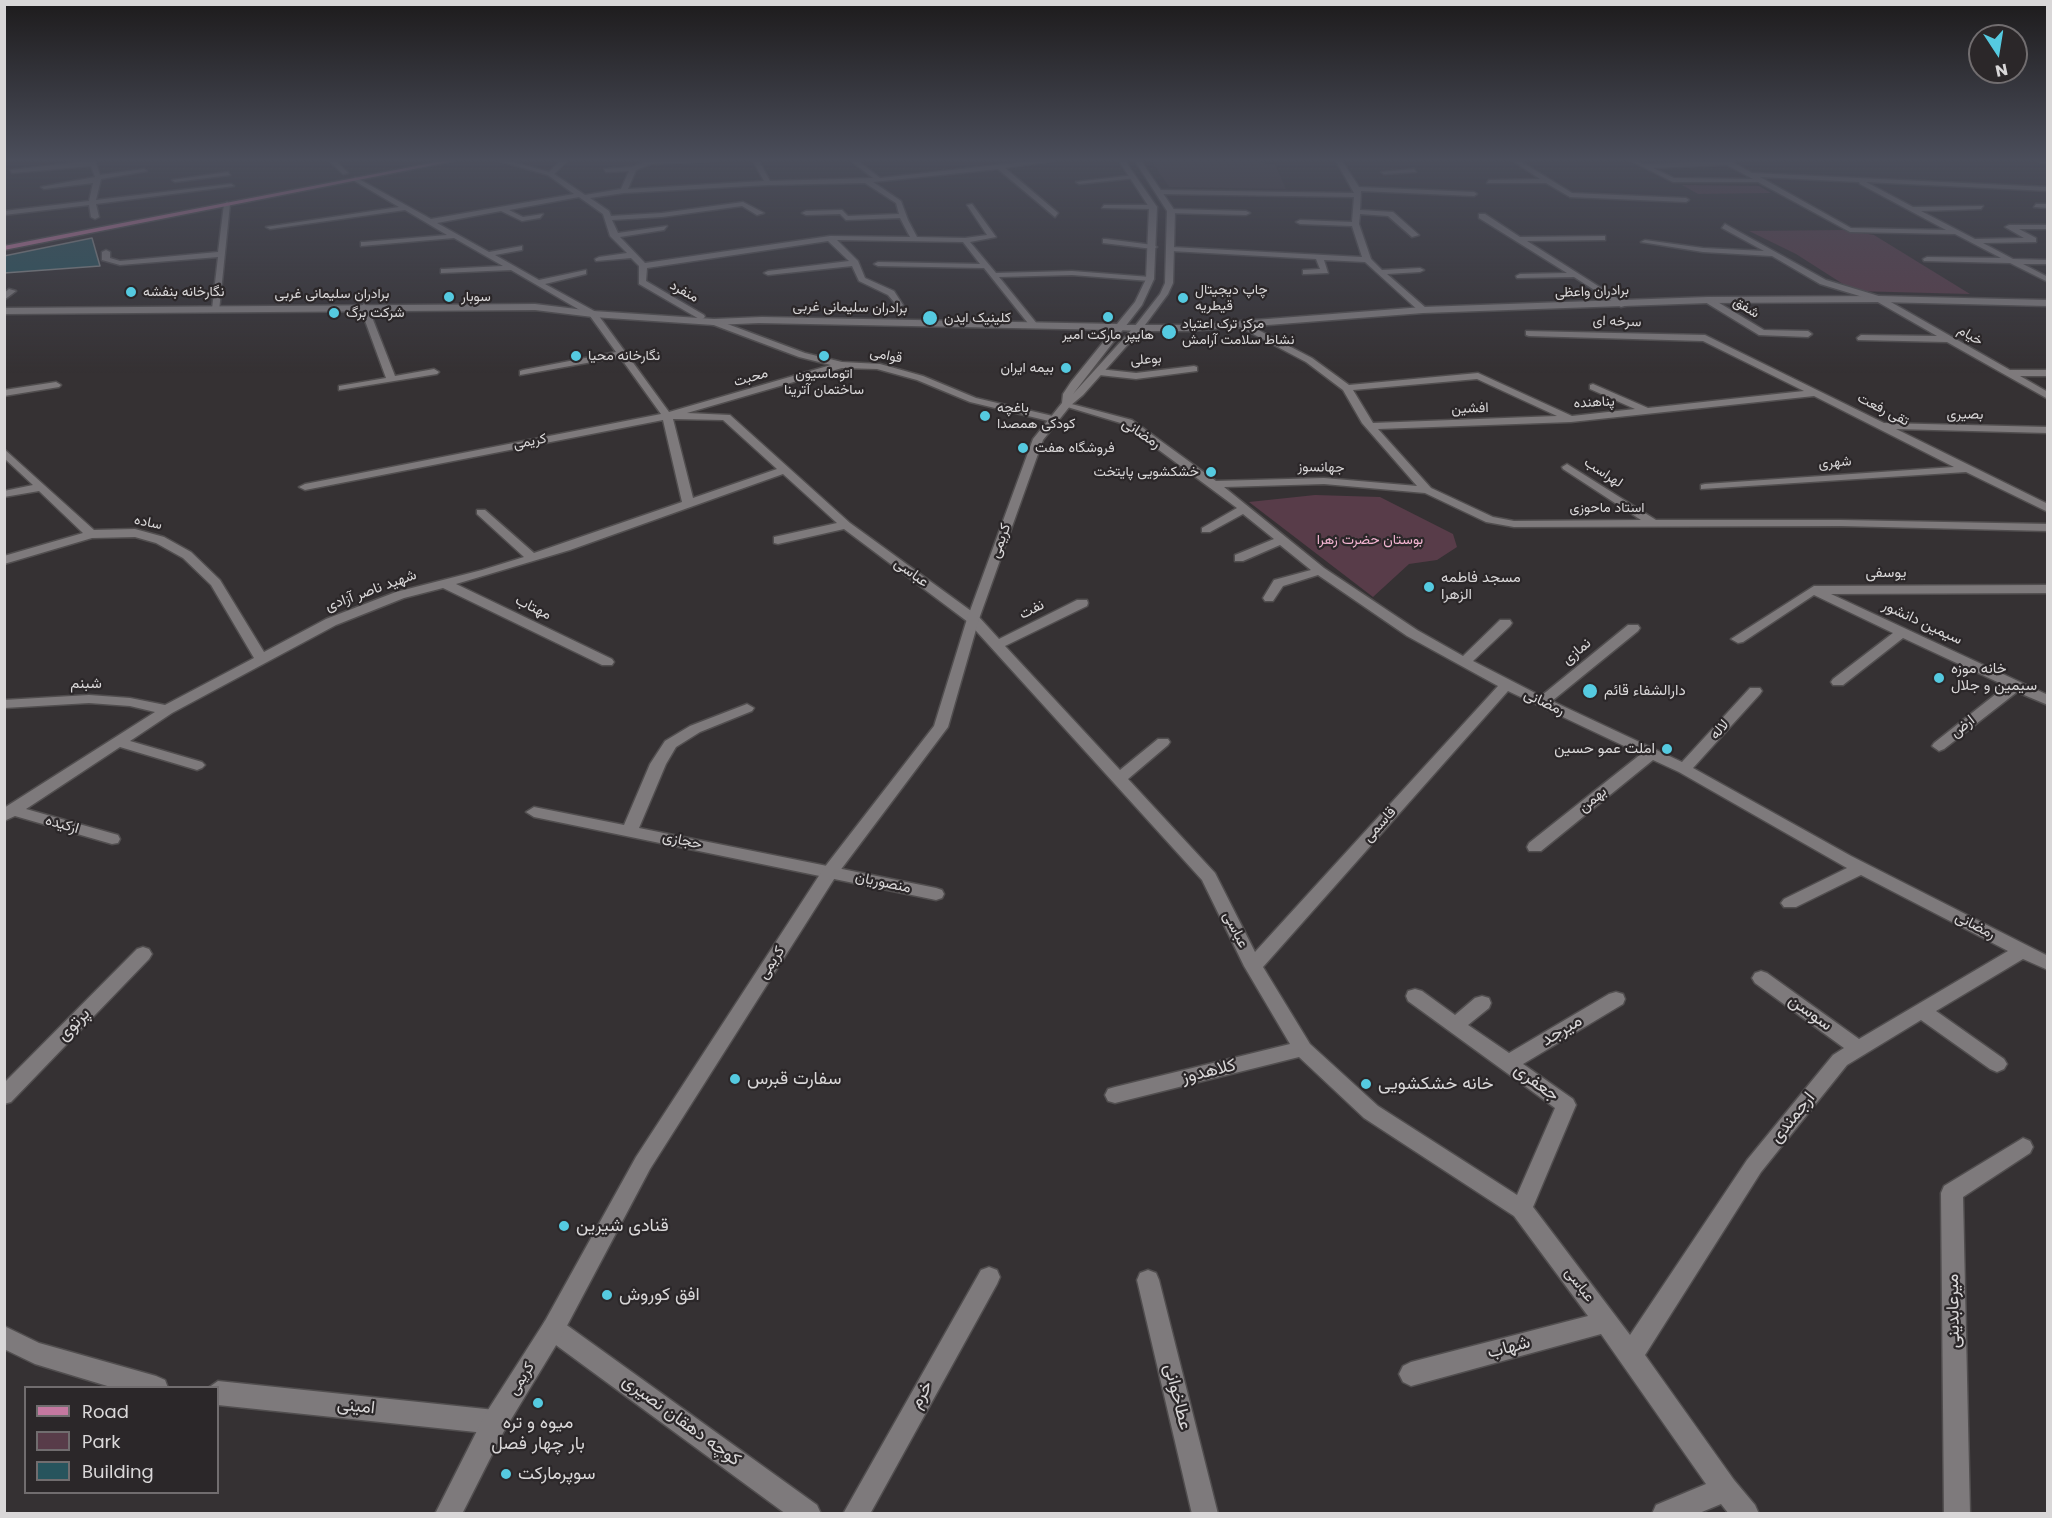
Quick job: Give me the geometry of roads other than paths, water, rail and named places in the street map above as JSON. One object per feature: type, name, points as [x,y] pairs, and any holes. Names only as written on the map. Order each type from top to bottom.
[{"type":"main road","points":[[4,240],[46,232]]},
{"type":"main road","points":[[4,249],[86,232]]},
{"type":"street","points":[[216,309],[224,232]]},
{"type":"street","points":[[448,232],[593,314],[667,416],[688,502]]},
{"type":"street","name":"منفرد","points":[[613,232],[614,236],[644,266],[642,282],[701,317]]},
{"type":"street","points":[[614,236],[640,232]]},
{"type":"street","points":[[911,232],[915,240]]},
{"type":"street","points":[[644,266],[830,238],[965,240],[992,237],[988,232]]},
{"type":"street","name":"کریمی","points":[[1066,404],[1068,394],[1097,343],[1118,327],[1139,303],[1150,279],[1153,232]]},
{"type":"street","name":"کریمی","points":[[448,1514],[495,1422],[553,1329],[643,1163],[830,872],[941,727],[973,619],[1038,439],[1066,404],[1100,372],[1158,304],[1169,283],[1171,232]]},
{"type":"street","points":[[1358,232],[1367,260],[1423,310]]},
{"type":"street","points":[[1411,232],[1415,235]]},
{"type":"street","points":[[1507,232],[1624,304]]},
{"type":"street","points":[[1735,232],[1823,282],[1879,299]]},
{"type":"street","points":[[1947,232],[1955,232],[2048,280]]},
{"type":"street","points":[[1971,240],[2034,240],[2018,232]]},
{"type":"street","points":[[364,244],[456,236]]},
{"type":"street","points":[[830,238],[855,263],[862,279],[891,293],[899,305]]},
{"type":"street","points":[[1519,239],[1602,238]]},
{"type":"street","points":[[965,240],[1034,325]]},
{"type":"street","points":[[1106,241],[1153,247]]},
{"type":"street","points":[[1645,242],[1703,250],[1774,254]]},
{"type":"street","points":[[488,254],[519,248]]},
{"type":"street","points":[[1171,249],[1367,260]]},
{"type":"street","points":[[106,252],[106,260],[120,263],[222,254]]},
{"type":"street","points":[[599,259],[633,255]]},
{"type":"street","points":[[1306,272],[1325,271],[1319,257]]},
{"type":"street","points":[[1927,259],[2048,262]]},
{"type":"street","points":[[768,273],[855,263]]},
{"type":"street","points":[[878,264],[986,266]]},
{"type":"street","points":[[444,271],[513,268]]},
{"type":"street","points":[[1381,272],[1420,270]]},
{"type":"street","points":[[538,283],[583,272]]},
{"type":"street","points":[[993,275],[1072,273],[1150,279]]},
{"type":"street","points":[[1520,276],[1576,276]]},
{"type":"street","points":[[4,298],[12,291]]},
{"type":"street","name":"برادران واعظی","points":[[1118,327],[1190,328],[1423,310],[1708,300],[1879,299],[2048,303]]},
{"type":"street","name":"خیام","points":[[1879,299],[2048,396]]},
{"type":"street","name":"شفق","points":[[1708,300],[1762,333],[1808,334]]},
{"type":"street","points":[[364,307],[391,379]]},
{"type":"street","name":"برادران سلیمانی غربی","points":[[4,311],[535,307],[593,314],[714,322],[762,320]]},
{"type":"street","name":"برادران سلیمانی غربی","points":[[658,318],[701,317],[1118,327]]},
{"type":"street","name":"قوامی","points":[[714,322],[793,352],[842,365],[877,366],[920,378],[973,400],[1053,419]]},
{"type":"street","name":"استاد ماحوزی","points":[[1241,324],[1309,360],[1347,388],[1370,426],[1428,490],[1490,520],[1502,523],[1841,523],[2048,528]]},
{"type":"street","points":[[1062,326],[1097,343]]},
{"type":"street","name":"سرخه ای","points":[[1529,333],[1705,338]]},
{"type":"street","name":"تقی رفعت","points":[[1705,338],[2048,509]]},
{"type":"street","points":[[1861,338],[1949,339]]},
{"type":"street","points":[[524,373],[621,354]]},
{"type":"street","name":"محبت","points":[[667,416],[842,365]]},
{"type":"street","name":"بوعلی","points":[[1100,372],[1136,376],[1194,369]]},
{"type":"street","points":[[342,388],[434,372]]},
{"type":"street","points":[[2006,372],[2048,374]]},
{"type":"street","name":"پناهنده","points":[[1347,388],[1478,376],[1571,419],[1815,393]]},
{"type":"street","points":[[4,393],[56,384]]},
{"type":"street","points":[[1593,387],[1650,412]]},
{"type":"street","name":"رمضانی","points":[[1066,404],[1128,422],[1214,484],[1320,571],[1412,633],[1506,685],[1684,769],[1862,868],[2048,964]]},
{"type":"street","name":"کریمی","points":[[305,487],[667,416]]},
{"type":"street","name":"عباسی","points":[[667,416],[726,417],[846,525],[973,619],[1209,877],[1253,966],[1304,1049],[1371,1112],[1522,1209],[1631,1355],[1725,1489],[1746,1514]]},
{"type":"street","name":"افشین","points":[[1370,426],[1571,419]]},
{"type":"street","name":"بصیری","points":[[1881,426],[2048,430]]},
{"type":"street","points":[[7,457],[91,534]]},
{"type":"street","name":"لهراسب","points":[[1567,467],[1653,523]]},
{"type":"street","name":"شهری","points":[[1705,487],[1968,469]]},
{"type":"street","name":"شهید ناصر آزادی","points":[[9,813],[167,710],[261,657],[365,608],[400,595],[532,558],[783,470]]},
{"type":"street","name":"جهانسوز","points":[[1214,484],[1324,481],[1428,490]]},
{"type":"street","points":[[4,494],[41,487]]},
{"type":"street","points":[[1206,530],[1244,509]]},
{"type":"street","points":[[482,512],[532,558]]},
{"type":"street","points":[[778,540],[846,525]]},
{"type":"street","name":"ساده","points":[[4,560],[91,534],[135,534],[160,540],[187,555],[216,583],[261,657]]},
{"type":"street","points":[[1239,558],[1281,540]]},
{"type":"street","points":[[1269,598],[1278,583],[1320,571]]},
{"type":"street","name":"مهتاب","points":[[445,584],[607,662]]},
{"type":"street","name":"یوسفی","points":[[1814,591],[2048,589]]},
{"type":"street","points":[[1738,639],[1814,591]]},
{"type":"street","name":"سیمین دانشور","points":[[1814,591],[2048,701]]},
{"type":"street","name":"نفت","points":[[996,646],[1082,603]]},
{"type":"street","points":[[1464,662],[1505,623]]},
{"type":"street","name":"نمازی","points":[[1543,702],[1633,627]]},
{"type":"street","points":[[1838,682],[1902,632]]},
{"type":"street","name":"قاسمی","points":[[1253,966],[1506,685]]},
{"type":"street","name":"ارض","points":[[1939,746],[2015,686]]},
{"type":"street","name":"لاله","points":[[1684,769],[1755,692]]},
{"type":"street","name":"شبنم","points":[[4,704],[89,699],[130,702],[167,710]]},
{"type":"street","points":[[630,830],[658,764],[670,744],[695,729],[747,708]]},
{"type":"street","points":[[118,742],[197,765]]},
{"type":"street","points":[[1119,778],[1163,742]]},
{"type":"street","name":"بهمن","points":[[1535,847],[1651,753]]},
{"type":"street","name":"حجازی","points":[[534,812],[830,872]]},
{"type":"street","name":"ارکیده","points":[[9,813],[112,839]]},
{"type":"street","points":[[1790,903],[1862,868]]},
{"type":"street","name":"منصوریان","points":[[830,872],[936,894]]},
{"type":"street","name":"ارجمندی","points":[[1631,1355],[1754,1166],[1840,1060],[2022,951]]},
{"type":"street","name":"پرتوی","points":[[4,1096],[143,954]]},
{"type":"street","name":"سوسن","points":[[1761,978],[1859,1049]]},
{"type":"street","name":"جعفری","points":[[1415,996],[1566,1105],[1522,1209]]},
{"type":"street","name":"میرجد","points":[[1508,1063],[1616,999]]},
{"type":"street","points":[[1455,1025],[1482,1003]]},
{"type":"street","points":[[1922,1011],[1997,1064]]},
{"type":"street","name":"کلاهدوز","points":[[1115,1095],[1304,1049]]},
{"type":"street","name":"میرعابدینی","points":[[1957,1514],[1952,1193],[2023,1147]]},
{"type":"street","name":"خرم","points":[[856,1514],[989,1277]]},
{"type":"street","name":"عطاخوانی","points":[[1148,1280],[1205,1514]]},
{"type":"street","name":"شهاب","points":[[1411,1374],[1606,1322]]},
{"type":"street","name":"کوچه دهقان نصیری","points":[[553,1329],[808,1514]]},
{"type":"street","points":[[4,1338],[36,1353],[149,1386]]},
{"type":"street","name":"امینی","points":[[219,1393],[495,1422]]},
{"type":"street","points":[[1665,1514],[1725,1489]]},
{"type":"place","name":"نگارخانه بنفشه","points":[[131,292]]},
{"type":"place","name":"سوبار","points":[[449,297]]},
{"type":"place","name":"چاپ دیجیتال قیطریه","points":[[1183,298]]},
{"type":"place","name":"شرکت برگ","points":[[334,313]]},
{"type":"place","name":"هایپر مارکت امیر","points":[[1108,317]]},
{"type":"place","name":"کلینیک ایدن","points":[[930,318]]},
{"type":"place","name":"مرکز ترک اعتیاد نشاط سلامت آرامش","points":[[1169,332]]},
{"type":"place","name":"نگارخانه محیا","points":[[576,356]]},
{"type":"place","name":"اتوماسیون ساختمان آترینا","points":[[824,356]]},
{"type":"place","name":"بیمه ایران","points":[[1066,368]]},
{"type":"place","name":"باغچه کودکی همصدا","points":[[985,416]]},
{"type":"place","name":"فروشگاه هفت","points":[[1023,448]]},
{"type":"place","name":"خشکشویی پايتخت","points":[[1211,472]]},
{"type":"place","name":"مسجد فاطمه الزهرا","points":[[1429,587]]},
{"type":"place","name":"خانه موزه سیمین و جلال","points":[[1939,678]]},
{"type":"place","name":"دارالشفاء قائم","points":[[1590,691]]},
{"type":"place","name":"املت عمو حسین","points":[[1667,749]]},
{"type":"place","name":"سفارت قبرس","points":[[735,1079]]},
{"type":"place","name":"خانه خشکشویی","points":[[1366,1084]]},
{"type":"place","name":"قنادی شیرین","points":[[564,1226]]},
{"type":"place","name":"افق کوروش","points":[[607,1295]]},
{"type":"place","name":"میوه و تره بار چهار فصل","points":[[538,1403]]},
{"type":"place","name":"سوپرمارکت","points":[[506,1474]]},
{"type":"park label","name":"بوستان حضرت زهرا","points":[[1370,540]]}]
